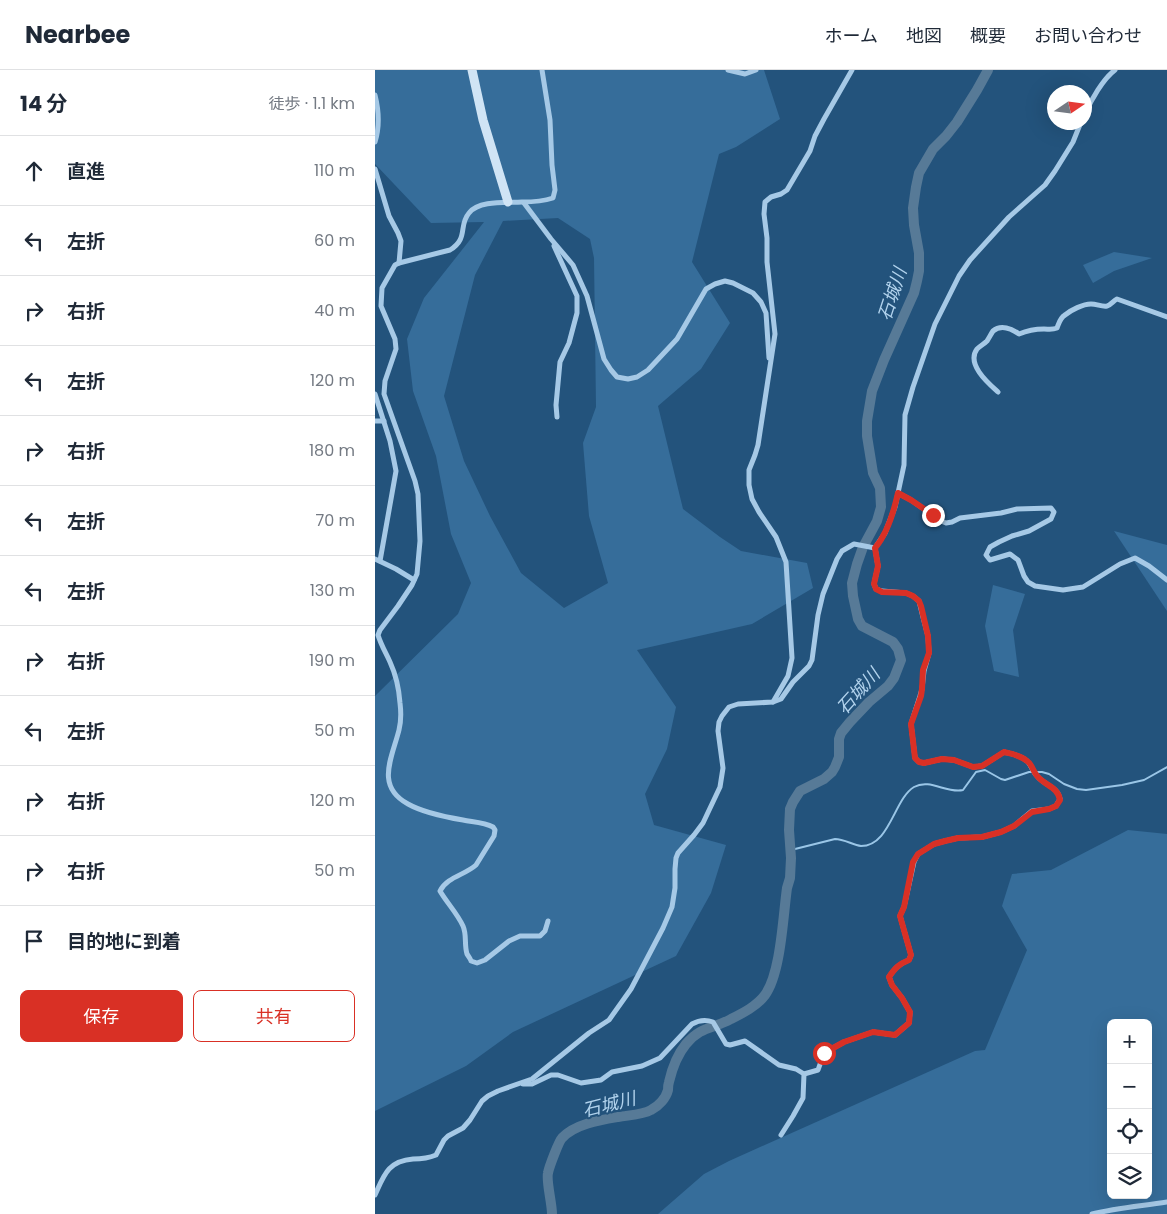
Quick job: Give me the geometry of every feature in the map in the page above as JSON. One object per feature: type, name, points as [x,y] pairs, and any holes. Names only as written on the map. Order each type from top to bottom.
[{"type":"street","points":[[472,70],[483,120],[507,202]]},
{"type":"street","points":[[542,70],[550,120],[555,190],[553,198],[482,205],[469,212],[465,220],[462,238],[458,245],[451,250],[395,265],[382,288],[381,306],[395,339],[397,349],[385,381],[383,394],[415,481],[418,494],[420,541],[417,574],[398,606],[377,635],[390,662],[397,683],[401,706],[400,728],[387,771],[389,786],[407,804],[451,818],[485,823],[493,826],[495,830],[494,836],[475,865],[446,882],[440,891],[463,927],[466,936],[467,954],[471,961],[477,963],[485,960],[509,941],[521,936],[540,936],[545,931],[549,921]]},
{"type":"street","points":[[728,70],[745,74],[756,70]]},
{"type":"street","points":[[773,702],[788,676],[792,658],[786,562],[776,537],[752,499],[749,486],[749,470],[758,444],[775,334],[767,262],[765,202],[771,197],[787,190],[810,151],[815,136],[851,70]]},
{"type":"street","points":[[1092,102],[1101,86],[1115,70]]},
{"type":"street","points":[[375,95],[378,107],[379,130],[375,142]]},
{"type":"street","points":[[520,1084],[532,1084],[558,1075],[581,1083],[601,1080],[612,1072],[642,1066],[660,1058],[692,1024],[703,1020],[713,1022],[726,1044],[730,1045],[745,1041],[779,1066],[796,1069],[804,1074],[818,1070],[824,1053],[844,1042],[873,1032],[895,1035],[909,1023],[910,1012],[892,985],[889,977],[895,968],[909,960],[911,955],[900,916],[904,907],[913,862],[918,854],[934,844],[945,841],[958,838],[982,837],[1001,832],[1014,826],[1032,812],[1056,806],[1060,800],[1059,794],[1055,789],[1039,779],[1032,771],[1029,762],[1018,755],[1004,752],[982,766],[973,767],[954,760],[942,759],[924,763],[919,762],[915,758],[911,724],[921,696],[923,670],[929,653],[928,636],[919,601],[906,593],[882,592],[876,589],[874,584],[878,566],[874,548],[885,533],[895,507],[903,465],[905,415],[935,324],[959,276],[970,260],[1009,217],[1045,185],[1073,142],[1078,130]]},
{"type":"street","points":[[375,169],[389,216],[401,241],[399,263]]},
{"type":"street","points":[[524,202],[573,265],[587,296],[605,359],[617,377],[628,379],[637,377],[648,370],[677,339],[706,289],[725,281],[733,283],[753,294],[761,302],[766,313],[770,367]]},
{"type":"street","points":[[551,239],[577,296],[577,312],[569,343],[560,362],[556,405],[557,417]]},
{"type":"street","points":[[998,392],[987,383],[978,370],[974,355],[977,348],[987,341],[995,330],[999,328],[1015,331],[1019,334],[1042,329],[1052,330],[1057,328],[1064,315],[1071,311],[1091,304],[1110,305],[1117,299],[1167,317]]},
{"type":"street","points":[[375,307],[381,306]]},
{"type":"street","points":[[375,394],[395,459],[396,471],[377,560],[414,580]]},
{"type":"street","points":[[375,422],[384,421]]},
{"type":"street","points":[[898,493],[947,523],[960,518],[1017,509],[1051,508],[1054,512],[1051,519],[1029,531],[999,542],[990,547],[986,555],[990,560],[1010,554],[1014,556],[1018,560],[1028,582],[1035,586],[1063,590],[1083,587],[1120,564],[1135,558],[1167,580]]},
{"type":"street","points":[[375,1195],[386,1172],[393,1165],[407,1160],[429,1158],[437,1155],[444,1140],[463,1128],[482,1101],[488,1096],[532,1079],[589,1033],[609,1020],[631,989],[672,907],[678,853],[695,835],[703,823],[720,787],[723,768],[718,731],[722,716],[729,707],[738,704],[773,702],[781,699],[812,660],[823,594],[842,551],[854,544],[874,548]]},
{"type":"street","points":[[781,1135],[803,1098],[804,1074]]},
{"type":"street","points":[[1092,1214],[1167,1202]]},
{"type":"shaded area","points":[[375,70],[764,70],[780,119],[736,147],[719,154],[692,262],[730,323],[701,369],[658,406],[683,509],[741,551],[807,563],[813,588],[752,624],[637,650],[676,707],[667,749],[645,794],[654,825],[726,845],[711,893],[676,956],[513,1032],[466,1066],[375,1111],[375,696],[458,614],[471,583],[451,534],[436,456],[413,391],[407,339],[424,298],[484,222],[431,223],[375,164]],"holes":[[[558,218],[590,239],[594,258],[596,407],[583,443],[589,516],[608,583],[564,608],[521,573],[490,516],[464,461],[444,396],[475,275],[503,221]]]},
{"type":"shaded area","points":[[1114,252],[1152,258],[1114,271],[1093,283],[1083,265]]},
{"type":"shaded area","points":[[1114,531],[1167,545],[1167,611]]},
{"type":"shaded area","points":[[993,585],[1025,594],[1013,630],[1019,677],[994,671],[985,626]]},
{"type":"shaded area","points":[[1128,830],[1167,834],[1167,1214],[658,1214],[704,1174],[729,1161],[975,1051],[985,1050],[1027,950],[1002,906],[1012,874],[1051,870]]},
{"type":"waterway","name":"石城川","points":[[552,1214],[548,1173],[562,1138],[567,1133],[588,1123],[640,1114],[654,1108],[666,1096],[675,1062],[683,1048],[692,1038],[702,1031],[745,1012],[758,1003],[765,995],[775,973],[778,959],[787,888],[790,878],[790,809],[800,791],[824,779],[832,772],[839,757],[841,733],[869,702],[888,686],[894,678],[901,660],[898,649],[893,642],[862,626],[858,619],[853,596],[852,583],[857,564],[863,547],[877,521],[881,507],[880,488],[873,473],[867,436],[867,421],[872,391],[914,293],[917,281],[919,253],[913,208],[919,173],[933,149],[957,122],[988,70]]},
{"type":"waterway","points":[[791,850],[835,839],[861,846],[871,844],[879,838],[901,801],[914,787],[926,784],[957,791],[963,790],[976,772],[985,770],[1005,780],[1029,772],[1042,772],[1049,774],[1064,784],[1086,790],[1144,780],[1167,767]]},
{"type":"route","points":[[824,1053],[844,1042],[873,1032],[895,1035],[909,1023],[910,1012],[892,985],[889,977],[895,968],[909,960],[911,955],[900,916],[904,907],[913,862],[918,854],[934,844],[945,841],[958,838],[982,837],[1001,832],[1014,826],[1032,812],[1056,806],[1060,800],[1059,794],[1055,789],[1039,779],[1032,771],[1029,762],[1018,755],[1004,752],[982,766],[973,767],[954,760],[942,759],[924,763],[919,762],[915,758],[911,724],[921,696],[923,670],[929,653],[928,636],[919,601],[906,593],[882,592],[876,589],[874,584],[878,566],[875,548],[885,533],[898,493],[933,515]]}]
